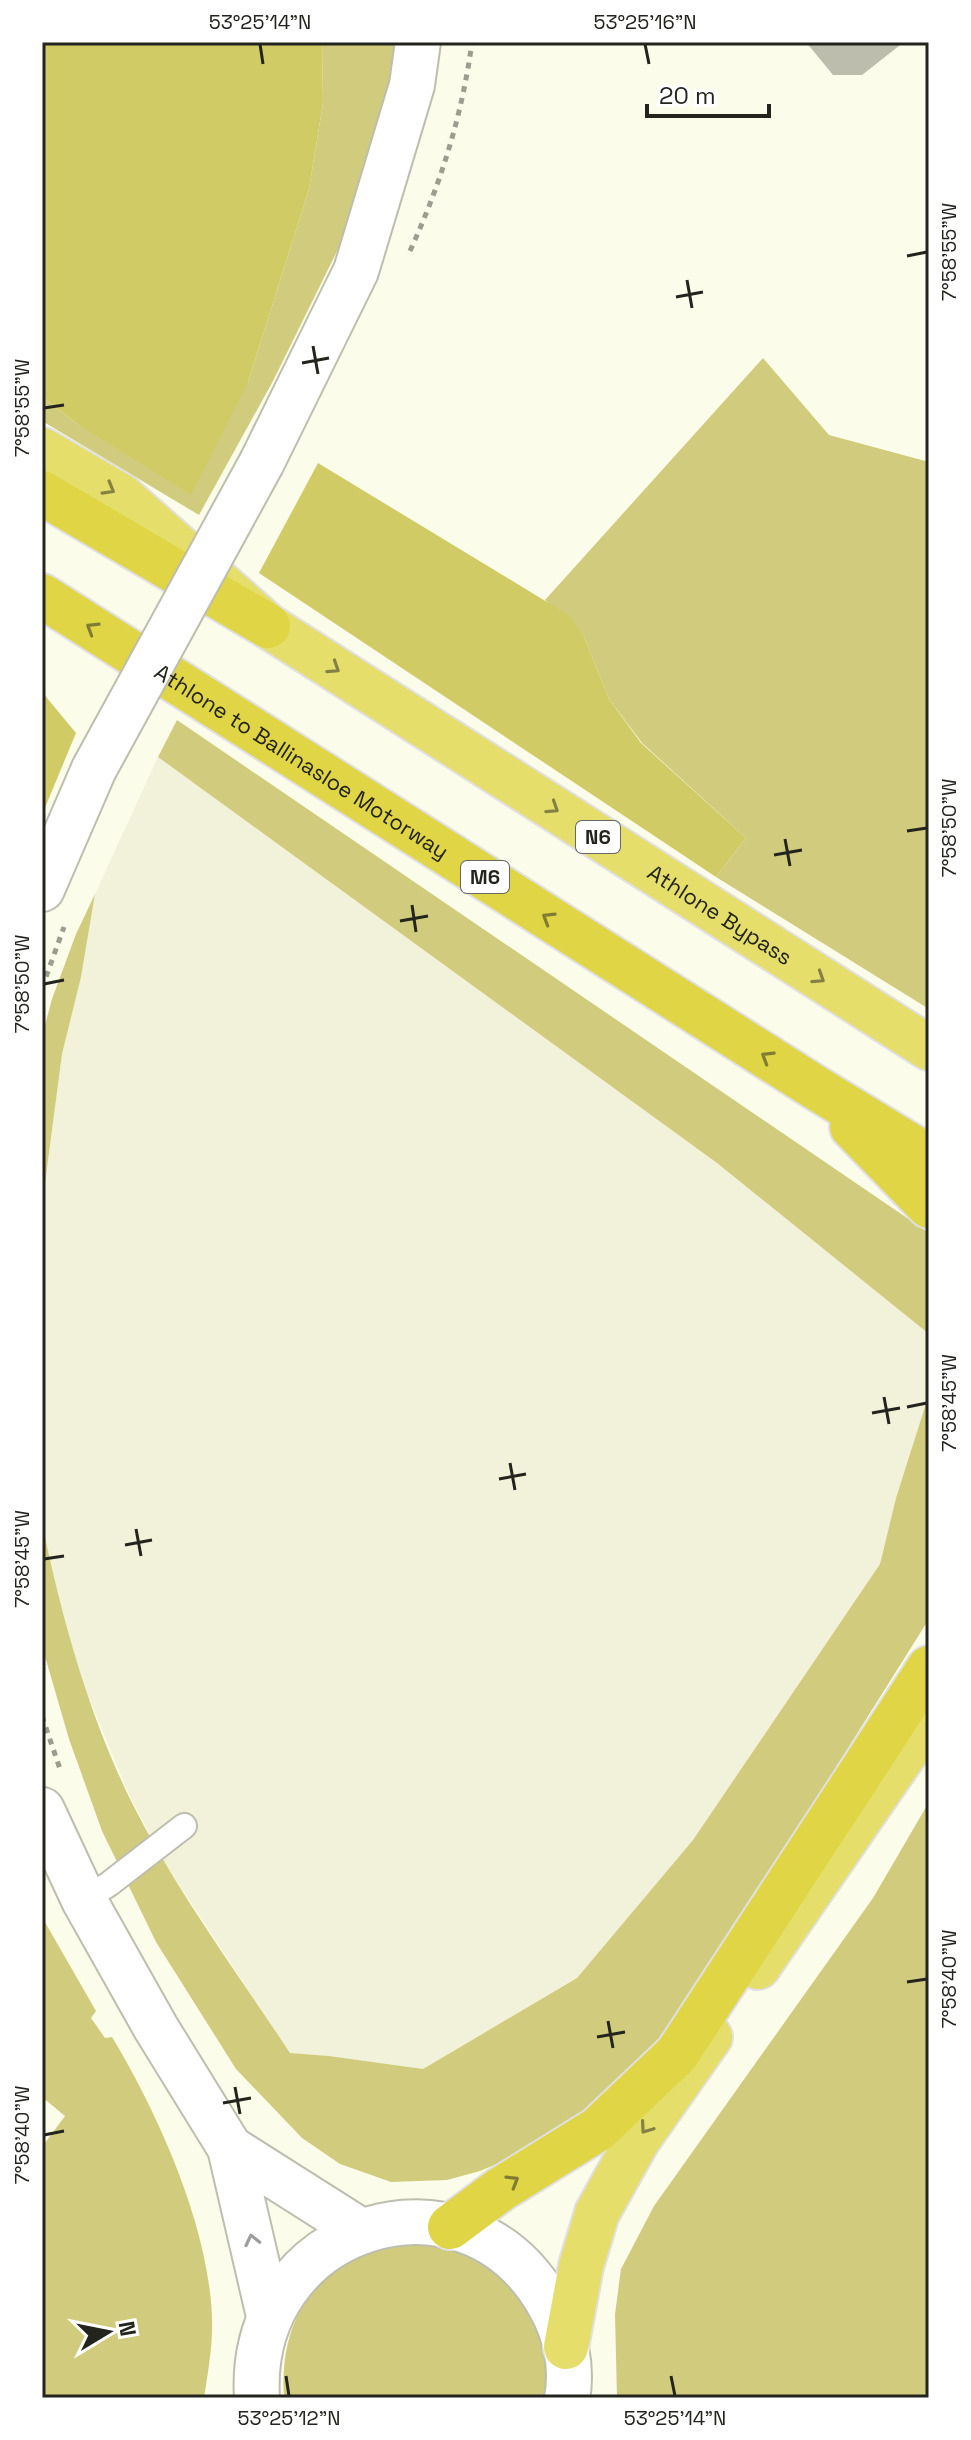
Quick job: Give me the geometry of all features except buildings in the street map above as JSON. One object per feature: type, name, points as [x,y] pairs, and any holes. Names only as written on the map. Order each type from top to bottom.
[{"type":"highway","name":"Athlone Bypass","points":[[42,450],[121,496],[268,626],[929,1048]]},
{"type":"highway","points":[[42,493],[268,626]]},
{"type":"highway","name":"Athlone to Ballinasloe Motorway","points":[[42,596],[929,1157]]},
{"type":"highway","points":[[816,1088],[929,1206]]},
{"type":"highway","points":[[450,2227],[501,2189],[598,2129],[677,2054],[929,1668]]},
{"type":"highway","points":[[566,2347],[581,2266],[597,2213],[637,2141],[929,1718]]},
{"type":"main road","points":[[42,889],[94,769],[262,462],[356,271],[412,85],[418,42]]},
{"type":"main road","points":[[53,1795],[84,1900],[156,2028],[230,2148],[269,2316]]},
{"type":"main road","points":[[230,2148],[361,2231]]},
{"type":"main road","points":[[257,2398],[260,2343],[269,2316],[283,2290],[301,2269],[329,2246],[361,2231],[389,2224],[417,2222],[450,2227],[477,2236],[501,2250],[540,2287],[556,2316],[566,2347],[567,2398]]},
{"type":"lane","points":[[84,1900],[184,1826]]},
{"type":"path","points":[[42,1716],[53,1795]]},
{"type":"shaded area","points":[[42,42],[322,42],[323,103],[309,189],[248,382],[191,495],[79,425],[42,397]]},
{"type":"shaded area","points":[[322,42],[399,42],[386,107],[350,225],[273,381],[199,515],[42,421],[42,397],[79,425],[248,382],[309,189],[323,103]]},
{"type":"shaded area","points":[[763,358],[829,435],[929,462],[929,1009],[716,877],[746,838],[642,743],[609,699],[584,637],[545,600]]},
{"type":"shaded area","points":[[318,463],[570,616],[584,637],[609,699],[641,743],[746,838],[716,877],[259,573]]},
{"type":"shaded area","points":[[42,692],[76,733],[42,815]]},
{"type":"shaded area","points":[[177,720],[929,1233],[929,1334],[717,1163],[158,757]]},
{"type":"shaded area","points":[[158,757],[717,1163],[929,1334],[929,1394],[896,1498],[880,1564],[693,1840],[577,1978],[423,2069],[290,2053],[168,1868],[131,1799],[78,1672],[57,1596],[42,1523],[42,1206],[62,1054],[81,977],[95,894]]},
{"type":"shaded area","points":[[95,894],[81,977],[62,1054],[42,1206],[42,1036],[76,934]]},
{"type":"shaded area","points":[[929,1394],[929,1619],[774,1866],[698,1998],[644,2062],[598,2107],[511,2158],[480,2171],[447,2180],[391,2182],[340,2164],[302,2138],[236,2069],[156,1942],[102,1831],[69,1739],[42,1646],[42,1523],[58,1595],[89,1700],[131,1801],[186,1898],[290,2053],[423,2069],[577,1978],[693,1840],[880,1564],[896,1498]]},
{"type":"shaded area","points":[[929,1802],[929,2398],[617,2398],[615,2314],[621,2269],[654,2206],[873,1898]]},
{"type":"shaded area","points":[[42,1917],[96,2011],[91,2018],[105,2038],[112,2037],[147,2101],[164,2136],[191,2210],[209,2283],[212,2318],[204,2398],[42,2398],[42,2147],[65,2116],[42,2097]]},
{"type":"shaded area","points":[[407,2242],[436,2243],[490,2262],[544,2327],[553,2398],[284,2398],[284,2367],[289,2339],[298,2315],[312,2293],[330,2275],[352,2261]]}]
